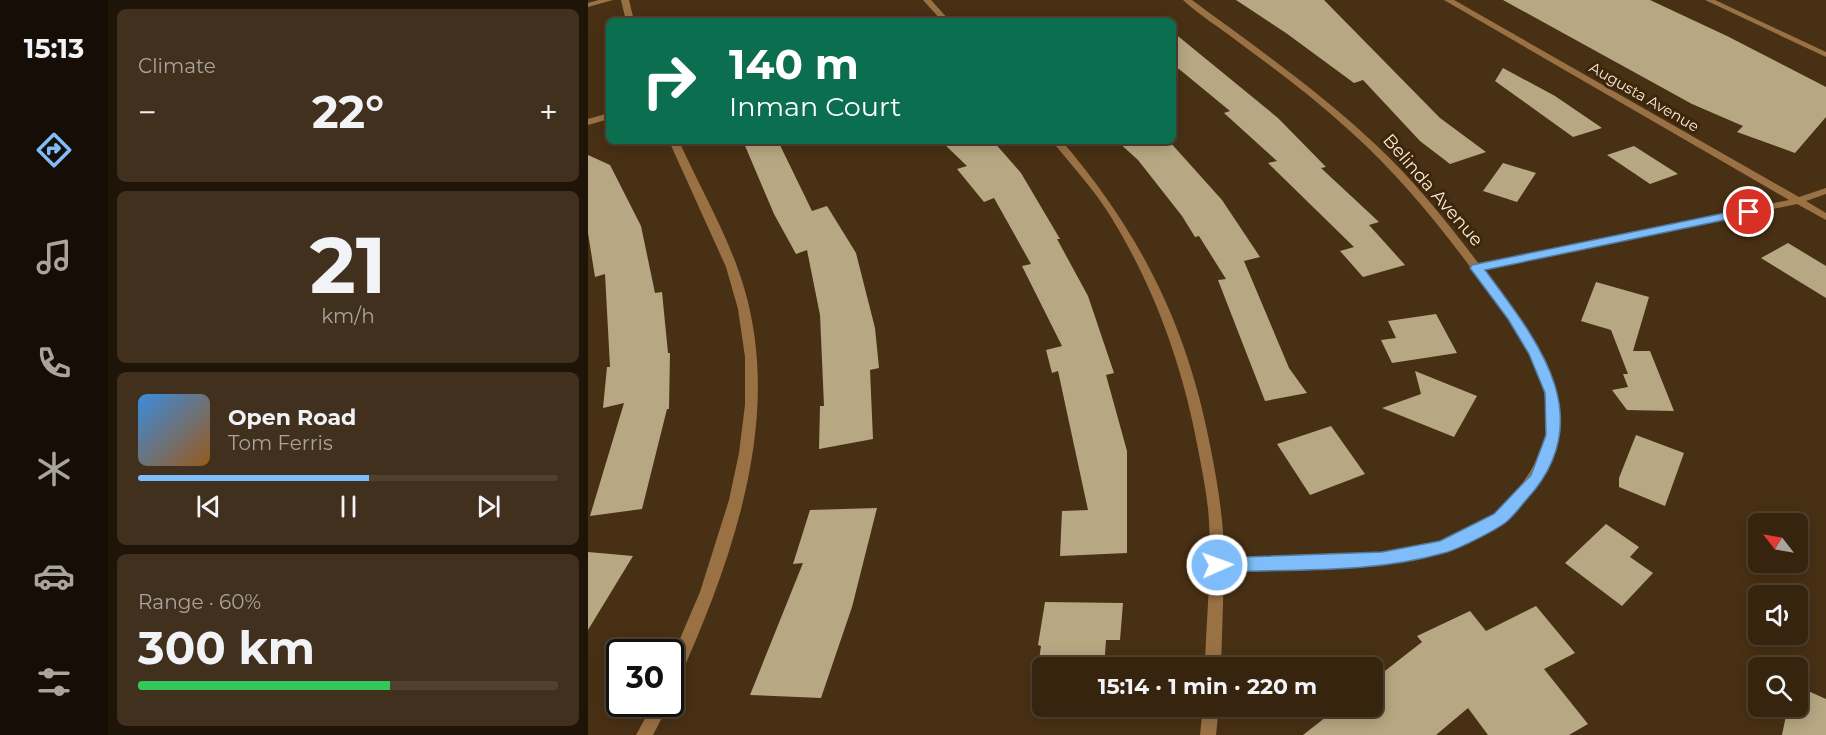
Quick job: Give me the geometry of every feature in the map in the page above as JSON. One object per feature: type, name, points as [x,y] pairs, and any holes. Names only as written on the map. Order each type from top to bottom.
[{"type":"street","points":[[588,5],[609,0]]},
{"type":"street","points":[[625,0],[629,18]]},
{"type":"street","points":[[927,0],[943,18]]},
{"type":"street","name":"Belinda Avenue","points":[[1187,0],[1290,77],[1372,147],[1443,223],[1512,316],[1536,353],[1552,393],[1554,435],[1537,478],[1500,518],[1443,547],[1382,559],[1217,565]]},
{"type":"street","name":"Augusta Avenue","points":[[1448,0],[1826,217]]},
{"type":"street","points":[[1709,0],[1826,55]]},
{"type":"street","points":[[588,122],[606,117]]},
{"type":"street","points":[[675,144],[731,268],[744,308],[751,364],[749,430],[736,507],[707,597],[684,649]]},
{"type":"street","points":[[1060,144],[1098,189],[1126,230],[1157,289],[1179,344],[1202,425],[1216,521],[1217,565],[1213,657]]},
{"type":"street","points":[[1477,268],[1798,201],[1826,191]]},
{"type":"street","points":[[644,735],[654,717]]},
{"type":"street","points":[[1208,735],[1210,717]]},
{"type":"building","points":[[1236,0],[1324,0],[1440,118],[1486,152],[1450,164],[1420,141],[1363,80],[1354,83]]},
{"type":"building","points":[[1503,0],[1650,0],[1727,36],[1826,87],[1826,117],[1795,153],[1737,132],[1743,126],[1692,104]]},
{"type":"building","points":[[1176,34],[1278,118],[1326,167],[1321,168],[1379,222],[1369,225],[1405,265],[1363,277],[1340,251],[1354,247],[1268,163],[1277,161],[1224,113],[1230,111],[1179,69],[1176,70]]},
{"type":"building","points":[[1503,68],[1555,96],[1602,128],[1573,137],[1495,81]]},
{"type":"building","points":[[744,144],[779,144],[812,211],[827,206],[856,253],[875,328],[879,368],[870,370],[873,439],[819,449],[820,406],[824,406],[820,315],[807,250],[796,254],[774,214]]},
{"type":"building","points":[[944,144],[996,144],[1021,173],[1060,239],[1057,239],[1088,296],[1114,373],[1106,375],[1127,451],[1127,553],[1060,556],[1062,511],[1088,510],[1058,371],[1052,373],[1046,350],[1062,346],[1022,266],[1031,264],[994,198],[984,202],[957,169],[967,166]]},
{"type":"building","points":[[1120,144],[1172,144],[1222,200],[1260,257],[1244,261],[1289,368],[1307,393],[1265,401],[1218,280],[1226,279],[1199,236],[1195,237],[1182,216],[1138,160]]},
{"type":"building","points":[[1634,146],[1678,174],[1650,184],[1607,155]]},
{"type":"building","points":[[588,155],[610,165],[641,226],[655,293],[662,292],[668,353],[670,353],[669,409],[667,409],[642,509],[590,516],[624,403],[603,408],[607,367],[610,367],[605,274],[595,277],[588,233]]},
{"type":"building","points":[[1503,163],[1536,173],[1517,202],[1483,191]]},
{"type":"building","points":[[1788,243],[1826,266],[1826,298],[1761,258]]},
{"type":"building","points":[[1596,282],[1649,297],[1633,351],[1650,351],[1674,411],[1627,410],[1612,390],[1628,387],[1623,374],[1628,374],[1611,330],[1581,321]]},
{"type":"building","points":[[1436,314],[1457,353],[1392,363],[1381,340],[1396,338],[1388,321]]},
{"type":"building","points":[[1415,371],[1477,396],[1454,437],[1382,408],[1421,394]]},
{"type":"building","points":[[1331,426],[1365,474],[1310,495],[1277,444]]},
{"type":"building","points":[[1636,435],[1684,453],[1665,506],[1619,487],[1619,478]]},
{"type":"building","points":[[877,508],[852,607],[821,698],[750,695],[803,563],[793,564],[810,510]]},
{"type":"building","points":[[1606,524],[1639,547],[1630,557],[1653,573],[1622,606],[1565,563]]},
{"type":"building","points":[[588,552],[633,556],[588,630]]},
{"type":"building","points":[[1045,602],[1123,603],[1120,640],[1106,640],[1105,657],[1040,657],[1041,646],[1038,645]]},
{"type":"building","points":[[1536,606],[1575,653],[1544,669],[1588,724],[1569,735],[1488,735],[1468,708],[1436,735],[1303,735],[1326,717],[1383,717],[1383,672],[1422,642],[1417,636],[1470,611],[1486,631]]},
{"type":"building","points":[[1808,691],[1826,699],[1826,735],[1782,735],[1786,717],[1808,717]]},
{"type":"route","points":[[1217,565],[1382,559],[1443,547],[1500,518],[1537,478],[1554,435],[1552,393],[1536,353],[1477,268],[1749,212]]}]
